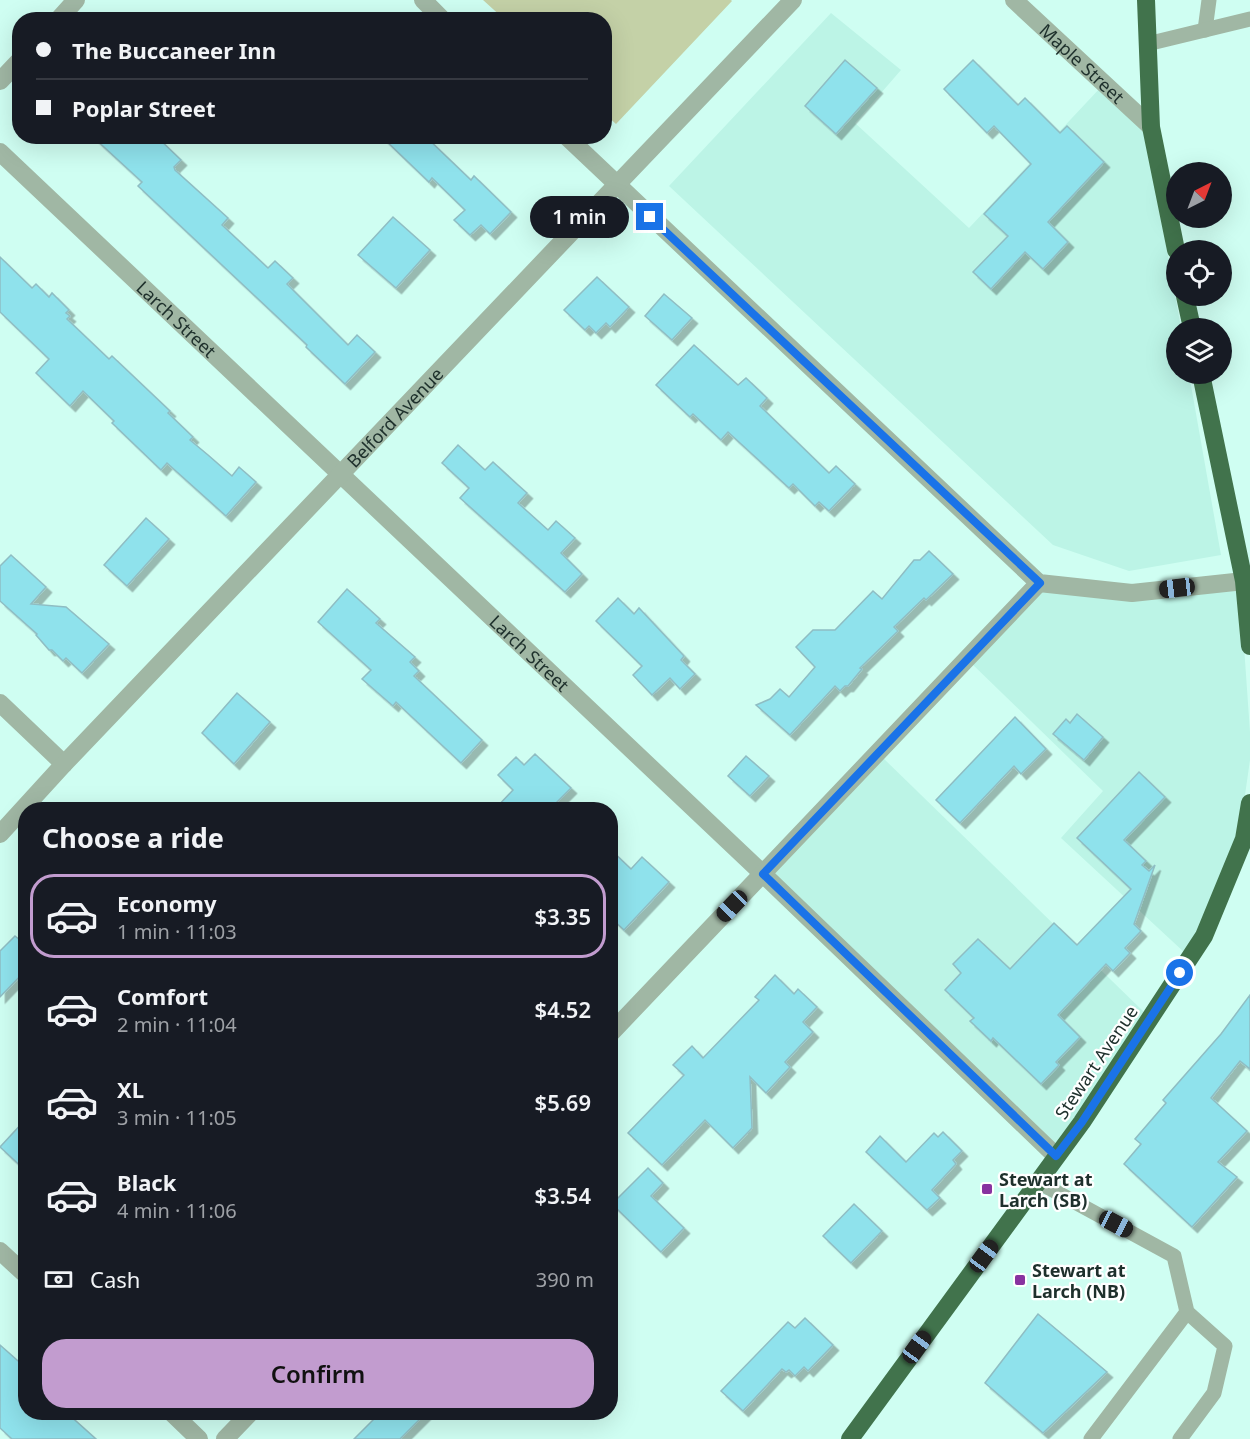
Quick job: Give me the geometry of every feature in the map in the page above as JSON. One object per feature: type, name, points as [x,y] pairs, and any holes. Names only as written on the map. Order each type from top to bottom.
[{"type":"highway","points":[[1146,0],[1151,127],[1174,240]]},
{"type":"highway","points":[[1204,384],[1244,581],[1250,646]]},
{"type":"highway","name":"Stewart Avenue","points":[[850,1439],[1082,1122],[1204,936],[1244,839],[1250,803]]},
{"type":"street","points":[[65,12],[76,0]]},
{"type":"street","points":[[423,0],[435,12]]},
{"type":"street","name":"Belford Avenue","points":[[38,802],[64,764],[793,0]]},
{"type":"street","name":"Maple Street","points":[[1014,0],[1151,127]]},
{"type":"street","points":[[0,81],[12,68]]},
{"type":"street","points":[[574,144],[1040,583],[1132,593],[1244,581]]},
{"type":"street","name":"Larch Street","points":[[0,152],[763,874],[1056,1156]]},
{"type":"street","points":[[618,1026],[1040,583]]},
{"type":"street","points":[[0,703],[64,764]]},
{"type":"street","name":"Belford Avenue","points":[[0,834],[18,820]]},
{"type":"street","points":[[0,1251],[18,1268]]},
{"type":"street","points":[[180,1420],[200,1439]]},
{"type":"street","points":[[225,1439],[243,1420]]},
{"type":"lane","points":[[1205,30],[1209,0]]},
{"type":"lane","points":[[1147,44],[1250,19]]},
{"type":"lane","points":[[1038,1182],[1174,1256],[1187,1312],[1225,1346],[1214,1393],[1180,1439]]},
{"type":"lane","points":[[1090,1439],[1187,1312]]},
{"type":"shaded area","points":[[483,0],[732,1],[616,124],[612,120],[612,12],[496,12]]},
{"type":"shaded area","points":[[831,13],[901,70],[855,123],[969,228],[1101,87],[1145,128],[1166,245],[1166,306],[1177,306],[1179,318],[1166,318],[1166,384],[1191,384],[1221,555],[1129,571],[1053,545],[669,186]]},
{"type":"shaded area","points":[[1042,587],[1240,589],[1250,760],[1239,837],[1200,926],[1185,953],[1061,838],[1103,791],[970,662]]},
{"type":"shaded area","points":[[880,755],[1146,1014],[1056,1150],[768,874]]},
{"type":"building","points":[[845,60],[877,88],[836,134],[805,106]]},
{"type":"building","points":[[973,60],[1018,105],[1025,98],[1060,133],[1067,126],[1104,162],[1048,222],[1068,242],[1043,269],[1025,252],[991,289],[973,272],[1008,236],[984,214],[1031,164],[994,126],[987,133],[944,89]]},
{"type":"building","points":[[101,144],[164,144],[181,160],[174,167],[175,170],[228,218],[222,225],[268,268],[275,261],[293,278],[287,284],[348,345],[357,335],[375,352],[345,384],[306,347],[307,345],[138,186],[142,182]]},
{"type":"building","points":[[389,144],[433,144],[471,180],[474,176],[511,212],[490,234],[481,225],[470,235],[454,220],[465,210],[432,178],[429,182]]},
{"type":"building","points":[[393,217],[430,250],[396,288],[358,255]]},
{"type":"building","points":[[0,257],[32,288],[36,284],[49,297],[52,293],[69,310],[66,313],[70,316],[67,319],[109,359],[112,356],[170,411],[168,413],[193,437],[190,440],[232,476],[239,467],[256,482],[226,516],[167,463],[161,470],[112,423],[114,421],[83,391],[70,406],[36,373],[49,359],[0,312]]},
{"type":"building","points":[[597,277],[629,307],[610,327],[606,323],[596,333],[589,326],[585,330],[564,310]]},
{"type":"building","points":[[664,294],[692,318],[672,340],[645,316]]},
{"type":"building","points":[[694,345],[738,385],[746,378],[767,398],[760,406],[829,473],[836,466],[855,484],[829,511],[819,502],[815,506],[793,484],[789,488],[728,432],[721,440],[693,414],[690,417],[656,385]]},
{"type":"building","points":[[458,445],[485,470],[493,462],[527,493],[518,503],[548,530],[556,521],[575,538],[561,553],[582,574],[565,592],[460,498],[469,488],[442,463]]},
{"type":"building","points":[[146,518],[169,539],[127,586],[104,565]]},
{"type":"building","points":[[929,551],[953,574],[894,627],[898,631],[860,668],[862,669],[848,686],[840,691],[835,686],[790,735],[756,705],[770,699],[780,689],[789,697],[815,667],[796,647],[813,630],[835,630],[873,591],[882,599],[914,560],[920,560]]},
{"type":"building","points":[[11,555],[46,587],[31,604],[66,607],[109,644],[82,673],[66,658],[63,661],[52,650],[49,650],[37,634],[0,601],[0,566]]},
{"type":"building","points":[[347,589],[380,619],[376,623],[415,657],[410,662],[419,671],[414,676],[482,740],[461,763],[396,702],[393,706],[362,679],[371,670],[318,622]]},
{"type":"building","points":[[618,598],[634,614],[639,608],[684,656],[681,660],[695,674],[680,689],[670,678],[652,695],[633,675],[642,666],[596,621]]},
{"type":"building","points":[[237,693],[270,722],[234,764],[202,733]]},
{"type":"building","points":[[1077,714],[1103,737],[1084,760],[1053,734],[1066,719],[1070,723]]},
{"type":"building","points":[[1015,717],[1046,749],[1021,774],[1014,766],[960,823],[936,800]]},
{"type":"building","points":[[535,754],[571,788],[557,802],[502,802],[513,790],[498,775],[516,757],[524,765]]},
{"type":"building","points":[[746,756],[769,776],[750,796],[728,776]]},
{"type":"building","points":[[1139,772],[1165,797],[1124,840],[1146,861],[1142,865],[1149,871],[1155,865],[1134,924],[1141,931],[1125,948],[1130,953],[1113,971],[1106,964],[1058,1015],[1080,1037],[1056,1062],[1059,1065],[1041,1084],[993,1038],[991,1041],[970,1021],[974,1018],[945,990],[961,973],[953,964],[978,939],[1010,969],[1054,923],[1077,945],[1131,889],[1077,838]]},
{"type":"building","points":[[618,857],[631,869],[642,857],[669,882],[624,930],[618,924]]},
{"type":"building","points":[[15,936],[18,938],[18,978],[0,997],[0,951]]},
{"type":"building","points":[[775,975],[794,994],[798,989],[817,1007],[803,1022],[813,1032],[785,1062],[790,1067],[766,1093],[750,1077],[752,1128],[733,1148],[705,1120],[662,1165],[628,1133],[684,1075],[673,1065],[692,1046],[703,1058],[759,1000],[755,997]]},
{"type":"building","points":[[1250,995],[1250,1069],[1240,1061],[1211,1098],[1247,1131],[1218,1162],[1237,1177],[1192,1227],[1124,1164],[1141,1144],[1135,1139],[1166,1103],[1163,1100],[1221,1034]]},
{"type":"building","points":[[18,1128],[18,1164],[0,1147]]},
{"type":"building","points":[[943,1132],[962,1151],[953,1160],[956,1164],[932,1190],[940,1198],[927,1210],[866,1152],[880,1136],[906,1162],[934,1133],[938,1137]]},
{"type":"building","points":[[648,1168],[663,1183],[651,1196],[684,1228],[661,1252],[618,1210],[618,1198]]},
{"type":"building","points":[[854,1204],[882,1231],[851,1263],[823,1236]]},
{"type":"building","points":[[1038,1314],[1107,1372],[1043,1433],[985,1383]]},
{"type":"building","points":[[805,1318],[833,1345],[808,1371],[804,1367],[795,1376],[789,1370],[786,1372],[782,1369],[743,1411],[721,1391],[788,1322],[795,1328]]},
{"type":"building","points":[[0,1345],[18,1361],[18,1420],[75,1420],[96,1439],[12,1439],[0,1428]]},
{"type":"building","points":[[373,1420],[419,1420],[400,1439],[354,1439]]},
{"type":"place","name":"Stewart at Larch (SB)","points":[[987,1189]]},
{"type":"place","name":"Stewart at Larch (NB)","points":[[1020,1280]]},
{"type":"route","points":[[650,217],[1040,583],[763,874],[1056,1156],[1082,1122],[1180,973]]}]
